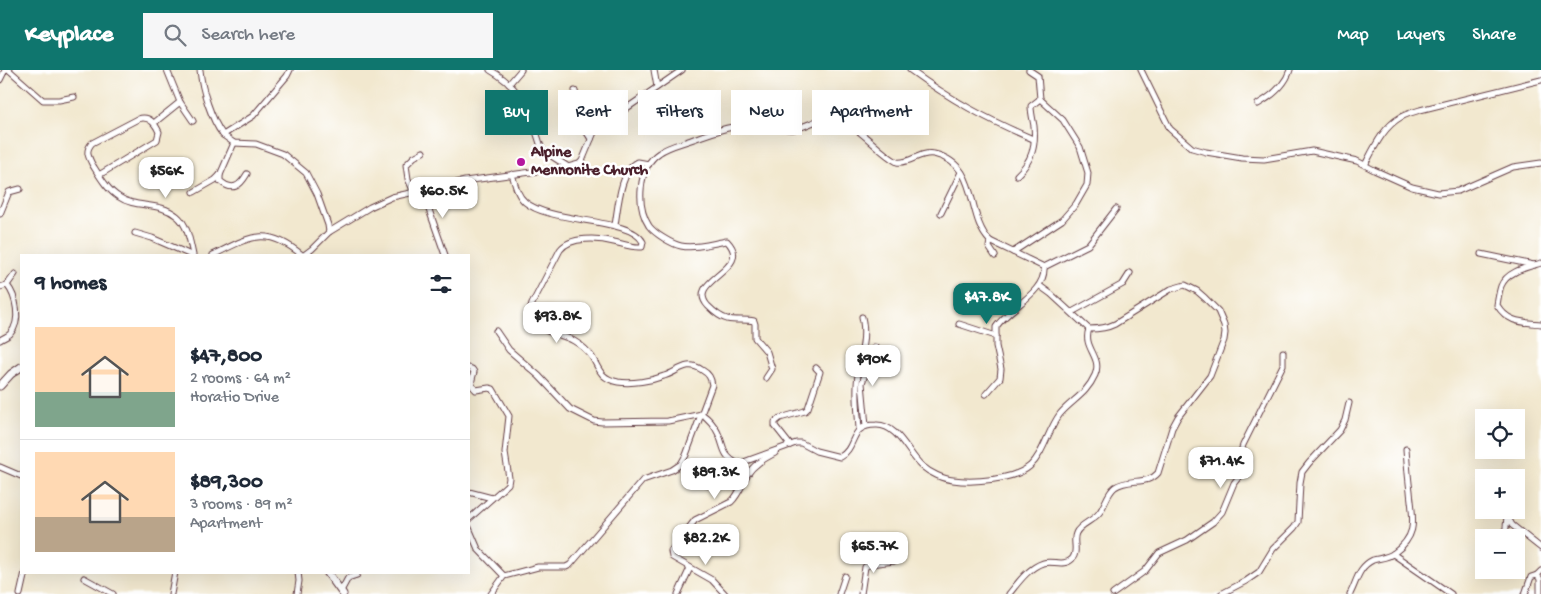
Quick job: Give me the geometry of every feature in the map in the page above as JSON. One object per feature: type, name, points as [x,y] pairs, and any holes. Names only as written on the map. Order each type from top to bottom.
[{"type":"main road","points":[[0,386],[11,374],[20,369]]},
{"type":"main road","points":[[328,574],[342,593]]},
{"type":"street","points":[[0,80],[4,70]]},
{"type":"street","points":[[9,70],[42,100],[59,100],[74,97]]},
{"type":"street","points":[[167,70],[180,102],[193,121]]},
{"type":"street","points":[[200,70],[201,85],[218,128],[223,135],[234,143],[256,144],[283,154],[306,174],[317,194],[328,225],[328,232]]},
{"type":"street","points":[[223,135],[253,116],[290,70]]},
{"type":"street","points":[[490,70],[509,84],[524,100],[531,115],[542,150],[568,167]]},
{"type":"street","points":[[509,84],[521,70]]},
{"type":"street","points":[[654,70],[657,87]]},
{"type":"street","points":[[304,254],[328,232],[370,207],[392,197],[465,181],[579,164],[595,130],[682,70]]},
{"type":"street","points":[[910,70],[939,91],[977,114],[1033,139]]},
{"type":"street","points":[[1013,252],[1062,220],[1076,204],[1087,185],[1088,173],[1080,147],[1064,120],[1040,99],[1038,76],[1029,70]]},
{"type":"street","points":[[1141,70],[1170,129],[1192,148],[1206,152],[1242,158],[1264,159],[1312,152],[1357,161],[1412,186],[1438,193],[1458,192],[1513,167],[1541,164]]},
{"type":"street","points":[[1258,104],[1270,97],[1283,84],[1290,70]]},
{"type":"street","points":[[1366,165],[1377,143],[1389,127],[1400,118],[1420,110],[1541,80]]},
{"type":"street","points":[[1017,175],[1027,166],[1032,156],[1034,129],[1031,106],[1040,99]]},
{"type":"street","points":[[154,123],[180,102]]},
{"type":"street","points":[[99,175],[157,140],[159,132],[150,119],[141,118],[92,144],[89,146],[87,154],[99,175],[118,197],[131,202],[159,207],[176,215],[186,227],[192,254]]},
{"type":"street","points":[[766,378],[772,369],[770,358],[755,338],[754,321],[727,319],[719,315],[706,303],[704,294],[707,284],[730,264],[734,256],[733,247],[726,241],[689,247],[680,246],[662,237],[650,227],[644,213],[641,195],[644,176],[649,164],[658,154],[673,146],[720,129],[745,124],[768,124],[793,130],[824,119],[834,119],[849,125],[897,162],[902,163],[925,154],[933,154],[958,168],[967,182],[983,234],[990,241],[1044,267]]},
{"type":"street","points":[[588,135],[591,139]]},
{"type":"street","points":[[194,192],[220,175],[234,143]]},
{"type":"street","points":[[414,192],[408,178],[406,165],[414,157],[424,152]]},
{"type":"street","points":[[615,226],[624,178],[630,168],[638,162],[649,164]]},
{"type":"street","points":[[942,214],[961,172]]},
{"type":"street","points":[[220,175],[220,181],[225,185],[232,186],[242,183],[247,174]]},
{"type":"street","points":[[491,594],[504,576],[538,567],[566,567],[570,565],[643,480],[672,470],[681,464],[712,385],[709,374],[692,365],[686,365],[665,376],[643,381],[620,382],[606,377],[600,373],[586,349],[574,341],[537,326],[531,320],[529,315],[532,304],[560,250],[566,243],[604,240],[636,248],[642,247],[643,242],[641,238],[615,226],[563,217],[535,208],[525,202],[518,194],[512,174]]},
{"type":"street","points":[[0,214],[9,192],[20,189]]},
{"type":"street","points":[[422,190],[445,254]]},
{"type":"street","points":[[1044,267],[1088,245],[1116,209]]},
{"type":"street","points":[[135,233],[190,254]]},
{"type":"street","points":[[215,254],[246,240],[262,236],[282,242],[301,254]]},
{"type":"street","points":[[990,241],[989,247],[995,256]]},
{"type":"street","points":[[1481,254],[1535,265]]},
{"type":"street","points":[[1541,263],[1506,278],[1501,285],[1497,305],[1503,314],[1518,322],[1541,324]]},
{"type":"street","points":[[986,394],[1000,378],[1001,369],[996,346],[996,327],[1040,286],[1044,267]]},
{"type":"street","points":[[1072,312],[1123,284],[1130,273]]},
{"type":"street","points":[[0,287],[7,285],[15,274]]},
{"type":"street","points":[[0,340],[10,334],[15,325],[15,299],[7,285]]},
{"type":"street","points":[[1009,594],[1023,577],[1036,566],[1048,562],[1065,563],[1074,557],[1076,552],[1076,531],[1099,514],[1112,489],[1123,483],[1154,478],[1158,473],[1172,428],[1178,417],[1210,376],[1225,332],[1218,311],[1197,291],[1185,285],[1171,289],[1116,324],[1106,328],[1089,329],[1072,312],[1040,286]]},
{"type":"street","points":[[496,331],[509,350],[539,376],[570,409],[602,422],[668,421],[702,414],[707,417],[718,433],[723,452],[738,464],[790,445],[801,443],[816,451],[840,457],[845,454],[858,429],[857,376],[864,346],[865,327],[862,317]]},
{"type":"street","points":[[959,324],[996,336]]},
{"type":"street","points":[[858,429],[877,424],[886,427],[898,436],[923,467],[938,476],[952,480],[1008,477],[1021,472],[1036,458],[1064,409],[1080,397],[1095,376],[1097,364],[1087,342],[1086,335],[1089,329]]},
{"type":"street","points":[[866,426],[862,383],[875,346]]},
{"type":"street","points":[[1113,594],[1145,570],[1159,553],[1187,540],[1222,512],[1234,483],[1246,468],[1248,462],[1242,446],[1283,365],[1284,352]]},
{"type":"street","points":[[470,368],[474,372],[472,387],[476,390],[487,388],[493,390],[509,416],[505,453],[510,478],[508,484],[470,518]]},
{"type":"street","points":[[790,445],[775,426],[775,422],[780,418],[805,411],[808,408],[820,372],[816,368]]},
{"type":"street","points":[[1221,594],[1259,572],[1273,549],[1294,528],[1298,522],[1302,472],[1309,462],[1340,430],[1345,420],[1349,403]]},
{"type":"street","points":[[725,594],[712,580],[672,557],[671,551],[695,520],[731,502],[754,467],[782,448]]},
{"type":"street","points":[[1350,594],[1364,565],[1393,554],[1405,543],[1411,533],[1414,518],[1406,449]]},
{"type":"street","points":[[681,464],[708,485]]},
{"type":"street","points":[[0,467],[20,476]]},
{"type":"street","points":[[470,492],[492,498]]},
{"type":"street","points":[[1506,529],[1507,516],[1512,525],[1517,529]]},
{"type":"street","points":[[470,530],[478,550],[504,576]]},
{"type":"street","points":[[1525,535],[1541,548]]},
{"type":"street","points":[[1393,554],[1451,594]]},
{"type":"street","points":[[861,594],[866,567],[870,564],[894,561]]},
{"type":"street","points":[[678,594],[690,568]]},
{"type":"street","points":[[1524,594],[1532,577],[1539,573],[1540,594]]},
{"type":"street","points":[[20,594],[25,574]]},
{"type":"street","points":[[171,594],[175,574]]},
{"type":"street","points":[[297,594],[298,574]]},
{"type":"street","points":[[342,593],[348,578],[356,574]]},
{"type":"street","points":[[839,594],[845,576]]},
{"type":"street","points":[[84,578],[113,594]]},
{"type":"place","name":"Alpine Mennonite Church","points":[[521,162]]}]
